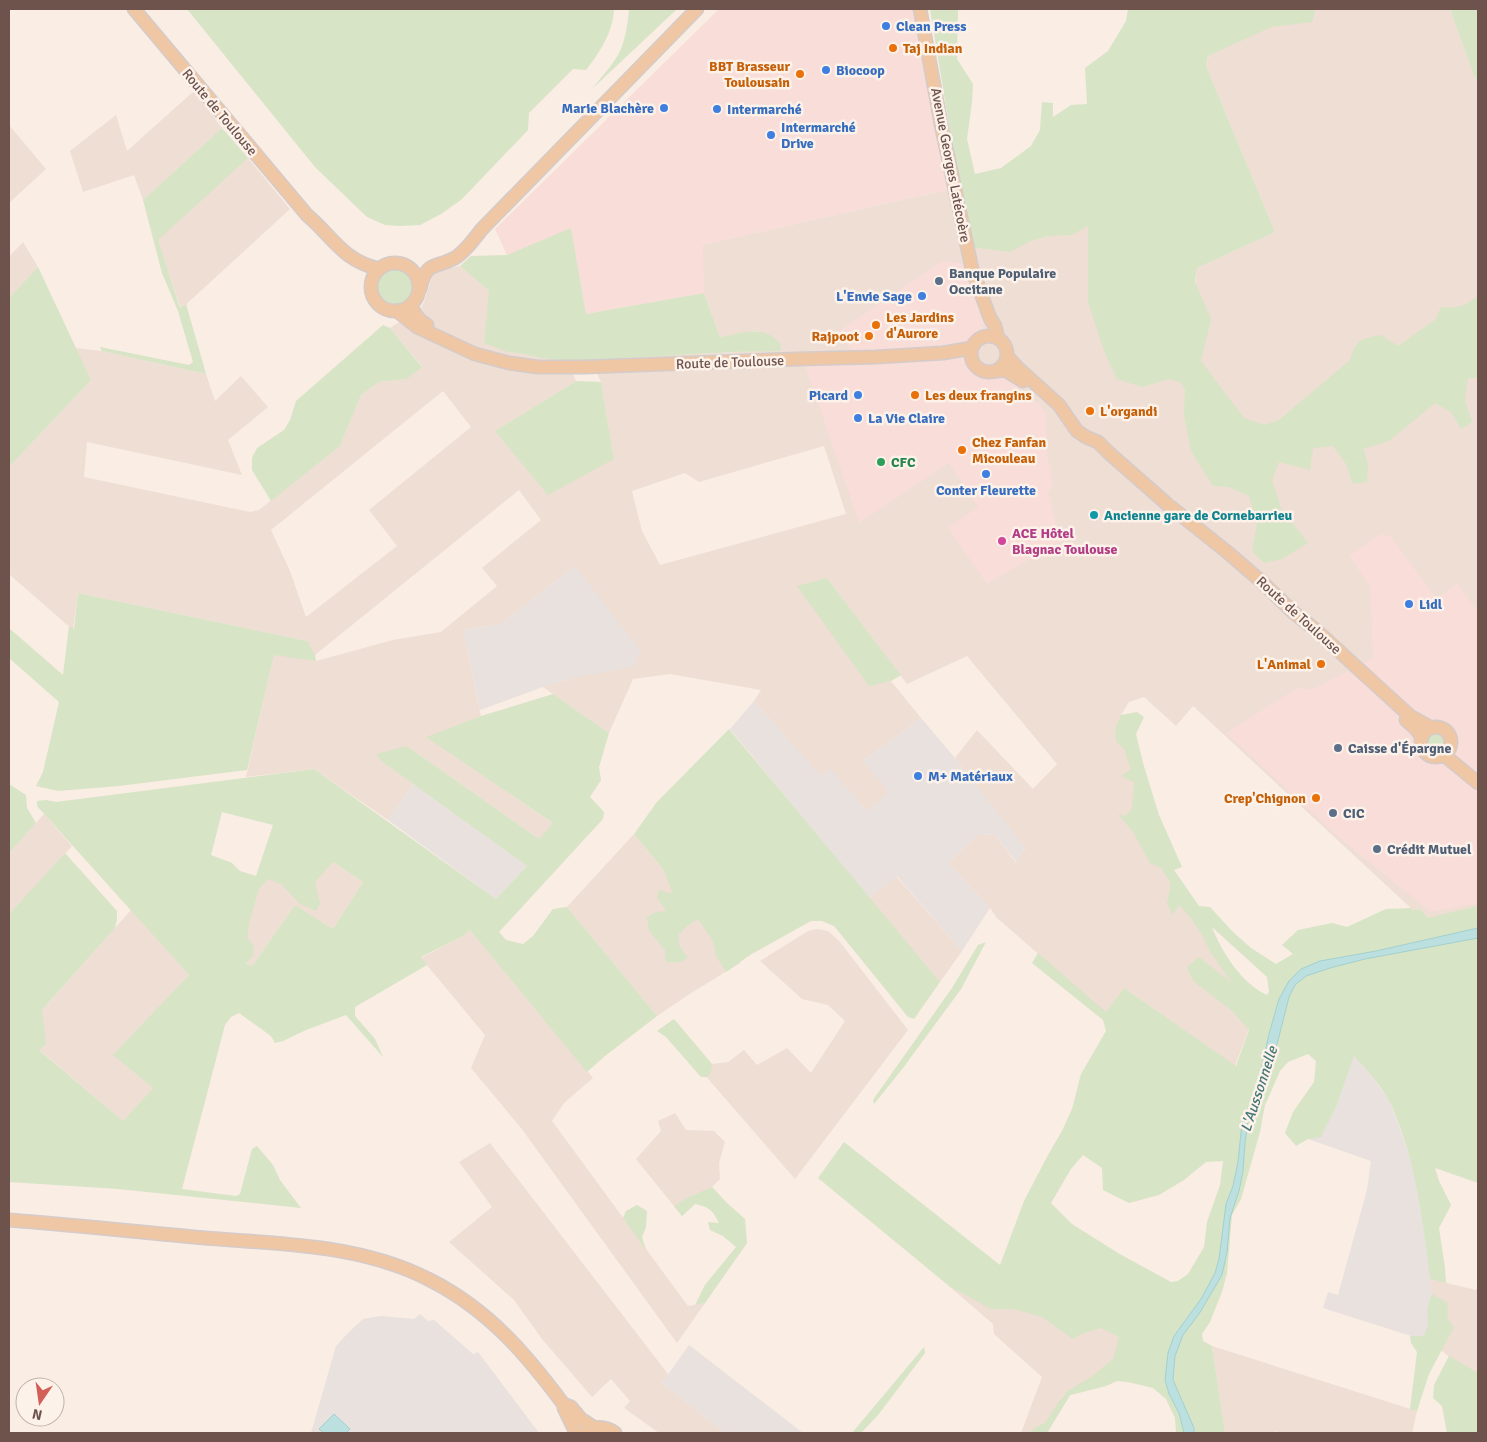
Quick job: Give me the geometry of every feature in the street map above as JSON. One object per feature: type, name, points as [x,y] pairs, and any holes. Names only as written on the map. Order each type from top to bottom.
[{"type":"main road","name":"Route de Toulouse","points":[[134,9],[307,215],[321,227],[346,255],[364,265],[379,269]]},
{"type":"main road","points":[[482,229],[453,252],[415,267],[392,263],[379,269],[371,286],[372,294],[376,301],[381,307],[397,311],[405,310],[412,305],[416,301],[422,279],[430,268],[455,258],[697,9]]},
{"type":"main road","name":"Avenue Georges Latécoère","points":[[920,9],[942,129],[972,269],[998,338]]},
{"type":"main road","name":"Route de Toulouse","points":[[307,215],[317,233],[331,250],[364,274],[371,286]]},
{"type":"main road","points":[[407,265],[417,276],[420,290]]},
{"type":"main road","name":"Route de Toulouse","points":[[412,305],[419,320],[460,340],[500,355],[560,367]]},
{"type":"main road","name":"Route de Toulouse","points":[[397,311],[417,327],[475,354],[525,366],[560,367],[900,356],[943,353],[972,348]]},
{"type":"main road","points":[[982,337],[990,318]]},
{"type":"main road","points":[[982,337],[998,338],[1005,345],[1007,356],[1004,364],[997,371],[980,370],[972,361],[972,348],[978,339],[982,337]]},
{"type":"main road","name":"Route de Toulouse","points":[[900,356],[956,358],[972,361]]},
{"type":"main road","name":"Route de Toulouse","points":[[1007,356],[1059,405],[1078,431],[1098,442],[1167,504],[1262,582],[1426,732]]},
{"type":"main road","name":"Route de Toulouse","points":[[997,371],[1004,370],[1021,380],[1051,405],[1074,435],[1085,443],[1109,453]]},
{"type":"main road","points":[[1439,727],[1448,732],[1450,736],[1447,750],[1438,757],[1432,757],[1424,753],[1420,743],[1426,732],[1439,727]]},
{"type":"main road","points":[[1447,750],[1478,776]]},
{"type":"main road","points":[[1447,750],[1478,783]]},
{"type":"main road","points":[[9,1220],[294,1245],[359,1254],[387,1262],[430,1280],[472,1305],[492,1321],[528,1359],[564,1405],[576,1433]]},
{"type":"main road","points":[[564,1405],[571,1407],[590,1431],[602,1428],[615,1433]]},
{"type":"shaded area","points":[[719,9],[914,9],[950,189],[703,245],[704,293],[586,314],[571,229],[507,255],[495,229]]},
{"type":"shaded area","points":[[1221,9],[1450,9],[1474,76],[1478,81],[1478,941],[1437,930],[1420,909],[1413,910],[1193,706],[1176,726],[1144,697],[1129,702],[1121,715],[1161,868],[1258,1005],[1235,1066],[1124,988],[1106,1013],[997,918],[948,863],[979,834],[995,835],[1016,863],[1025,848],[955,758],[977,730],[1033,789],[1057,764],[967,656],[907,684],[827,578],[869,685],[891,681],[921,718],[863,761],[890,792],[867,811],[830,769],[821,777],[754,701],[761,690],[670,674],[633,679],[609,733],[543,687],[576,677],[575,566],[501,624],[463,630],[481,716],[427,737],[554,824],[539,839],[407,746],[381,761],[413,784],[388,820],[314,769],[246,777],[274,654],[316,661],[393,640],[441,632],[497,586],[482,568],[541,520],[519,490],[315,655],[307,641],[78,593],[73,630],[9,574],[9,467],[91,380],[75,348],[102,351],[206,374],[215,401],[241,376],[268,407],[228,440],[242,475],[87,442],[84,477],[250,512],[259,510],[340,446],[361,395],[379,382],[407,379],[422,366],[390,328],[422,307],[434,272],[460,266],[489,291],[508,352],[568,361],[576,381],[495,431],[614,459],[601,382],[591,359],[780,350],[758,331],[720,337],[704,293],[702,245],[950,189],[1031,241],[1088,225],[1088,302],[1192,316],[1197,268],[1275,232],[1206,66]],"holes":[[[443,391],[471,427],[369,510],[397,546],[306,617],[290,571],[271,530]],[[824,446],[846,514],[660,565],[642,531],[632,491],[685,473],[699,482]]]},
{"type":"shaded area","points":[[194,91],[222,128],[143,200],[134,175],[83,192],[70,151],[116,115],[127,151]]},
{"type":"shaded area","points":[[9,125],[46,169],[9,203]]},
{"type":"shaded area","points":[[248,158],[290,209],[181,309],[157,239]]},
{"type":"shaded area","points":[[23,242],[38,267],[9,298],[9,257]]},
{"type":"shaded area","points":[[942,261],[967,264],[984,319],[983,329],[971,341],[967,353],[970,367],[984,375],[999,375],[1012,379],[1017,388],[1040,405],[1046,414],[1047,454],[1053,485],[1048,494],[1061,541],[987,584],[948,528],[978,507],[949,463],[859,523],[805,365],[861,360],[836,333]]},
{"type":"shaded area","points":[[1381,534],[1390,536],[1437,599],[1457,583],[1478,612],[1478,903],[1431,912],[1337,836],[1226,733],[1297,688],[1313,689],[1373,658],[1370,586],[1349,556]]},
{"type":"shaded area","points":[[575,566],[641,651],[633,667],[576,677],[480,710],[463,630],[501,624]]},
{"type":"shaded area","points":[[754,701],[821,776],[830,768],[867,811],[889,792],[863,761],[921,718],[955,758],[1025,847],[1017,863],[995,835],[979,834],[948,863],[990,908],[962,951],[897,876],[869,898],[730,729]]},
{"type":"shaded area","points":[[413,784],[527,866],[496,899],[388,820]]},
{"type":"shaded area","points":[[44,814],[72,846],[9,914],[9,853]]},
{"type":"shaded area","points":[[274,823],[363,882],[333,929],[295,905],[252,966],[230,953]]},
{"type":"shaded area","points":[[634,834],[740,963],[657,1016],[567,907]]},
{"type":"shaded area","points":[[896,876],[962,951],[940,982],[869,898]]},
{"type":"shaded area","points":[[131,910],[189,975],[114,1055],[153,1088],[123,1121],[21,1034]]},
{"type":"shaded area","points":[[817,929],[828,931],[840,942],[908,1030],[795,1179],[697,1066],[728,1062],[744,1050],[757,1065],[787,1048],[811,1073],[845,1021],[828,1005],[802,999],[760,961],[808,931]]},
{"type":"shaded area","points":[[470,930],[593,1078],[564,1103],[552,1121],[688,1306],[705,1303],[677,1343],[521,1128],[471,1068],[485,1035],[421,958],[463,936]]},
{"type":"shaded area","points":[[1354,1056],[1372,1076],[1389,1100],[1415,1175],[1421,1204],[1435,1320],[1430,1342],[1323,1308],[1328,1292],[1338,1295],[1367,1190],[1371,1161],[1308,1139],[1321,1136],[1337,1105]]},
{"type":"shaded area","points":[[675,1113],[686,1130],[714,1131],[725,1142],[719,1163],[720,1179],[682,1216],[636,1159],[661,1131],[658,1121]]},
{"type":"shaded area","points":[[490,1143],[668,1374],[662,1383],[725,1433],[659,1433],[624,1408],[630,1401],[611,1379],[592,1397],[542,1339],[514,1300],[449,1242],[492,1207],[459,1162]]},
{"type":"shaded area","points":[[977,1248],[1005,1270],[1139,1333],[1106,1386],[1070,1395],[1047,1433],[1021,1433],[1042,1377],[994,1334],[993,1324],[949,1286]]},
{"type":"shaded area","points":[[1430,1279],[1476,1290],[1478,1286],[1478,1373],[1451,1358],[1430,1342],[1435,1320]]},
{"type":"shaded area","points":[[420,1314],[428,1321],[434,1320],[473,1354],[478,1352],[539,1433],[311,1433],[336,1346],[363,1319],[381,1316],[414,1319]]},
{"type":"shaded area","points":[[689,1345],[803,1433],[725,1433],[662,1383]]},
{"type":"shaded area","points":[[1212,1346],[1417,1411],[1412,1433],[1282,1433],[1275,1431],[1275,1433],[1225,1433]]},
{"type":"green space","points":[[187,9],[614,9],[611,26],[605,41],[586,70],[573,69],[529,113],[528,130],[462,199],[441,214],[420,225],[400,226],[385,225],[367,217],[315,167]]},
{"type":"green space","points":[[629,9],[677,9],[593,88],[621,49]]},
{"type":"green space","points":[[930,9],[958,9],[957,59],[973,84],[967,139],[975,174],[1001,168],[1031,146],[1040,130],[1042,102],[1053,103],[1053,117],[1071,105],[1087,104],[1085,68],[1108,51],[1126,21],[1128,9],[1312,9],[1315,11],[1312,22],[1271,27],[1208,56],[1206,66],[1275,232],[1197,268],[1195,282],[1211,319],[1201,361],[1244,418],[1265,425],[1279,420],[1350,360],[1360,341],[1381,335],[1398,346],[1435,320],[1441,307],[1461,306],[1478,295],[1478,378],[1468,378],[1465,400],[1472,422],[1461,429],[1451,412],[1435,403],[1389,441],[1363,449],[1368,464],[1367,482],[1353,484],[1346,464],[1333,446],[1313,448],[1310,470],[1279,462],[1272,480],[1281,508],[1308,543],[1282,559],[1264,563],[1252,551],[1257,524],[1249,496],[1229,487],[1213,486],[1191,451],[1184,415],[1185,389],[1180,382],[1169,379],[1142,387],[1117,379],[1104,351],[1088,302],[1088,226],[1072,235],[1049,236],[1031,241],[1010,252],[969,247]]},
{"type":"green space","points":[[1450,9],[1478,9],[1478,81],[1474,76]]},
{"type":"green space","points":[[222,128],[248,158],[158,240],[180,308],[186,304],[206,374],[102,351],[100,347],[189,365],[193,362],[178,311],[162,273],[143,200]]},
{"type":"green space","points":[[571,228],[586,314],[704,293],[720,337],[744,332],[760,332],[774,338],[781,345],[780,351],[568,361],[508,352],[484,343],[489,291],[460,266],[471,256],[507,255]]},
{"type":"green space","points":[[38,267],[91,380],[9,467],[9,298]]},
{"type":"green space","points":[[396,269],[409,274],[414,287],[409,300],[396,305],[383,300],[378,287],[383,274]]},
{"type":"green space","points":[[383,325],[390,328],[422,367],[407,379],[379,382],[361,395],[340,446],[271,501],[252,470],[252,458],[257,448],[284,430],[290,420],[296,401]]},
{"type":"green space","points":[[576,381],[601,382],[614,459],[548,495],[495,431]]},
{"type":"green space","points":[[827,578],[901,675],[891,681],[869,686],[797,586]]},
{"type":"green space","points":[[78,593],[307,641],[315,655],[316,661],[274,655],[247,770],[119,786],[58,791],[36,786],[43,772],[59,702],[9,658],[9,628],[63,675],[69,626],[74,629]]},
{"type":"green space","points":[[553,694],[609,733],[599,767],[601,780],[590,797],[604,812],[603,819],[499,932],[506,940],[523,944],[533,936],[553,909],[567,907],[657,1016],[587,1072],[470,930],[463,936],[421,957],[427,965],[355,1007],[355,1016],[375,1039],[383,1057],[346,1015],[275,1043],[271,1036],[239,1013],[231,1017],[225,1025],[182,1189],[236,1196],[240,1194],[252,1149],[257,1146],[273,1165],[280,1180],[301,1208],[118,1189],[9,1182],[9,914],[65,853],[117,911],[115,928],[42,1010],[46,1044],[39,1050],[123,1121],[153,1088],[113,1055],[189,975],[37,806],[37,801],[56,802],[314,769],[496,899],[527,866],[381,761],[376,754],[407,746],[539,839],[553,823],[426,737],[481,716]],"holes":[[[222,812],[273,825],[256,876],[240,871],[232,863],[211,855]],[[333,862],[363,882],[333,929],[295,905],[252,966],[246,963],[253,956],[254,946],[247,938],[259,889],[268,879],[281,884],[300,904],[316,911],[320,904],[315,882]]]},
{"type":"green space","points":[[1137,712],[1144,717],[1136,734],[1159,815],[1182,867],[1174,870],[1199,906],[1210,907],[1251,948],[1276,964],[1293,954],[1282,945],[1298,930],[1332,923],[1347,927],[1386,909],[1420,909],[1428,918],[1478,906],[1478,1183],[1435,1168],[1451,1205],[1439,1228],[1446,1283],[1430,1279],[1415,1180],[1405,1141],[1393,1108],[1382,1089],[1354,1056],[1337,1105],[1321,1137],[1308,1139],[1296,1146],[1285,1133],[1293,1112],[1314,1082],[1316,1061],[1308,1054],[1288,1062],[1280,1071],[1265,1105],[1260,1132],[1241,1199],[1232,1215],[1227,1273],[1222,1292],[1210,1322],[1202,1334],[1203,1341],[1212,1346],[1225,1433],[1176,1433],[1175,1418],[1166,1399],[1153,1388],[1117,1381],[1106,1386],[1070,1395],[1047,1433],[1029,1433],[1045,1423],[1069,1390],[1091,1377],[1113,1359],[1119,1337],[1101,1328],[1081,1334],[1073,1339],[1042,1317],[1014,1309],[991,1309],[949,1286],[818,1178],[844,1142],[1000,1265],[1024,1201],[1072,1109],[1081,1074],[1106,1031],[1103,1020],[1032,963],[1038,953],[1106,1012],[1124,988],[1236,1066],[1249,1030],[1231,1010],[1193,981],[1187,967],[1199,957],[1232,983],[1211,953],[1191,918],[1179,905],[1173,915],[1167,903],[1170,882],[1161,868],[1150,863],[1133,832],[1118,814],[1126,816],[1132,808],[1134,782],[1121,776],[1131,769],[1124,749],[1116,741],[1115,729],[1121,715]],"holes":[[[1212,927],[1267,977],[1269,992],[1267,995],[1258,990],[1241,975],[1227,956]],[[1083,1155],[1102,1168],[1103,1190],[1129,1203],[1159,1195],[1184,1180],[1206,1162],[1223,1161],[1220,1185],[1207,1222],[1204,1247],[1188,1274],[1178,1281],[1171,1282],[1118,1253],[1072,1224],[1051,1203],[1071,1169]]]},
{"type":"green space","points":[[729,729],[940,982],[914,1019],[908,1017],[834,926],[822,921],[811,921],[750,955],[726,972],[716,956],[713,941],[698,919],[678,935],[679,945],[688,958],[680,962],[666,962],[665,950],[649,931],[647,917],[656,912],[666,911],[657,898],[659,890],[673,894],[663,869],[634,834],[657,802]]},
{"type":"green space","points":[[1432,733],[1440,733],[1445,738],[1443,749],[1432,751],[1427,746],[1427,738]]},
{"type":"green space","points":[[9,784],[26,795],[27,808],[36,823],[9,853]]},
{"type":"green space","points":[[986,942],[961,989],[874,1104],[873,1100],[952,988],[978,945]]},
{"type":"green space","points":[[674,1019],[712,1064],[711,1072],[707,1077],[701,1077],[666,1037],[657,1031]]},
{"type":"green space","points":[[712,1187],[745,1219],[747,1243],[705,1303],[695,1305],[705,1285],[736,1247],[723,1236],[710,1230],[708,1222],[719,1223],[715,1215],[704,1206],[695,1204],[682,1216],[674,1206]]},
{"type":"green space","points":[[637,1205],[647,1211],[646,1227],[642,1237],[646,1250],[623,1218],[626,1211]]},
{"type":"green space","points":[[1432,1294],[1448,1303],[1448,1319],[1454,1327],[1429,1374],[1417,1411],[1410,1409],[1417,1352],[1411,1343],[1410,1336],[1424,1336],[1428,1325],[1427,1309]]},
{"type":"green space","points":[[924,1347],[925,1353],[878,1415],[861,1433],[852,1433]]},
{"type":"green space","points":[[1449,1356],[1478,1373],[1478,1433],[1447,1433],[1442,1406],[1433,1398],[1434,1385]]},
{"type":"water","name":"L'Aussonnelle","points":[[1478,928],[1478,938],[1365,959],[1306,976],[1295,985],[1289,997],[1268,1080],[1248,1121],[1243,1171],[1230,1218],[1227,1252],[1222,1275],[1199,1314],[1183,1335],[1175,1356],[1173,1380],[1194,1428],[1194,1433],[1184,1433],[1179,1413],[1169,1394],[1165,1380],[1168,1353],[1174,1336],[1201,1299],[1215,1273],[1219,1259],[1226,1204],[1233,1186],[1238,1162],[1242,1123],[1255,1097],[1279,999],[1289,981],[1301,969],[1320,961],[1376,951]]},
{"type":"water","points":[[334,1414],[350,1429],[346,1433],[324,1433],[319,1429]]},
{"type":"place","name":"Clean Press","points":[[886,26]]},
{"type":"place","name":"Taj Indian","points":[[893,48]]},
{"type":"place","name":"Biocoop","points":[[826,70]]},
{"type":"place","name":"BBT Brasseur Toulousain","points":[[800,74]]},
{"type":"place","name":"Marie Blachère","points":[[664,108]]},
{"type":"place","name":"Intermarché","points":[[717,109]]},
{"type":"place","name":"Intermarché Drive","points":[[771,135]]},
{"type":"place","name":"Banque Populaire Occitane","points":[[939,281]]},
{"type":"place","name":"L'Envie Sage","points":[[922,296]]},
{"type":"place","name":"Les Jardins d'Aurore","points":[[876,325]]},
{"type":"place","name":"Rajpoot","points":[[869,336]]},
{"type":"place","name":"Picard","points":[[858,395]]},
{"type":"place","name":"Les deux frangins","points":[[915,395]]},
{"type":"place","name":"L'organdi","points":[[1090,411]]},
{"type":"place","name":"La Vie Claire","points":[[858,418]]},
{"type":"place","name":"Chez Fanfan Micouleau","points":[[962,450]]},
{"type":"place","name":"CFC","points":[[881,462]]},
{"type":"place","name":"Conter Fleurette","points":[[986,474]]},
{"type":"place","name":"Ancienne gare de Cornebarrieu","points":[[1094,515]]},
{"type":"place","name":"ACE Hôtel Blagnac Toulouse","points":[[1002,541]]},
{"type":"place","name":"Lidl","points":[[1409,604]]},
{"type":"place","name":"L'Animal","points":[[1321,664]]},
{"type":"place","name":"Caisse d'Épargne","points":[[1338,748]]},
{"type":"place","name":"M+ Matériaux","points":[[918,776]]},
{"type":"place","name":"Crep'Chignon","points":[[1316,798]]},
{"type":"place","name":"CIC","points":[[1333,813]]},
{"type":"place","name":"Crédit Mutuel","points":[[1377,849]]}]
